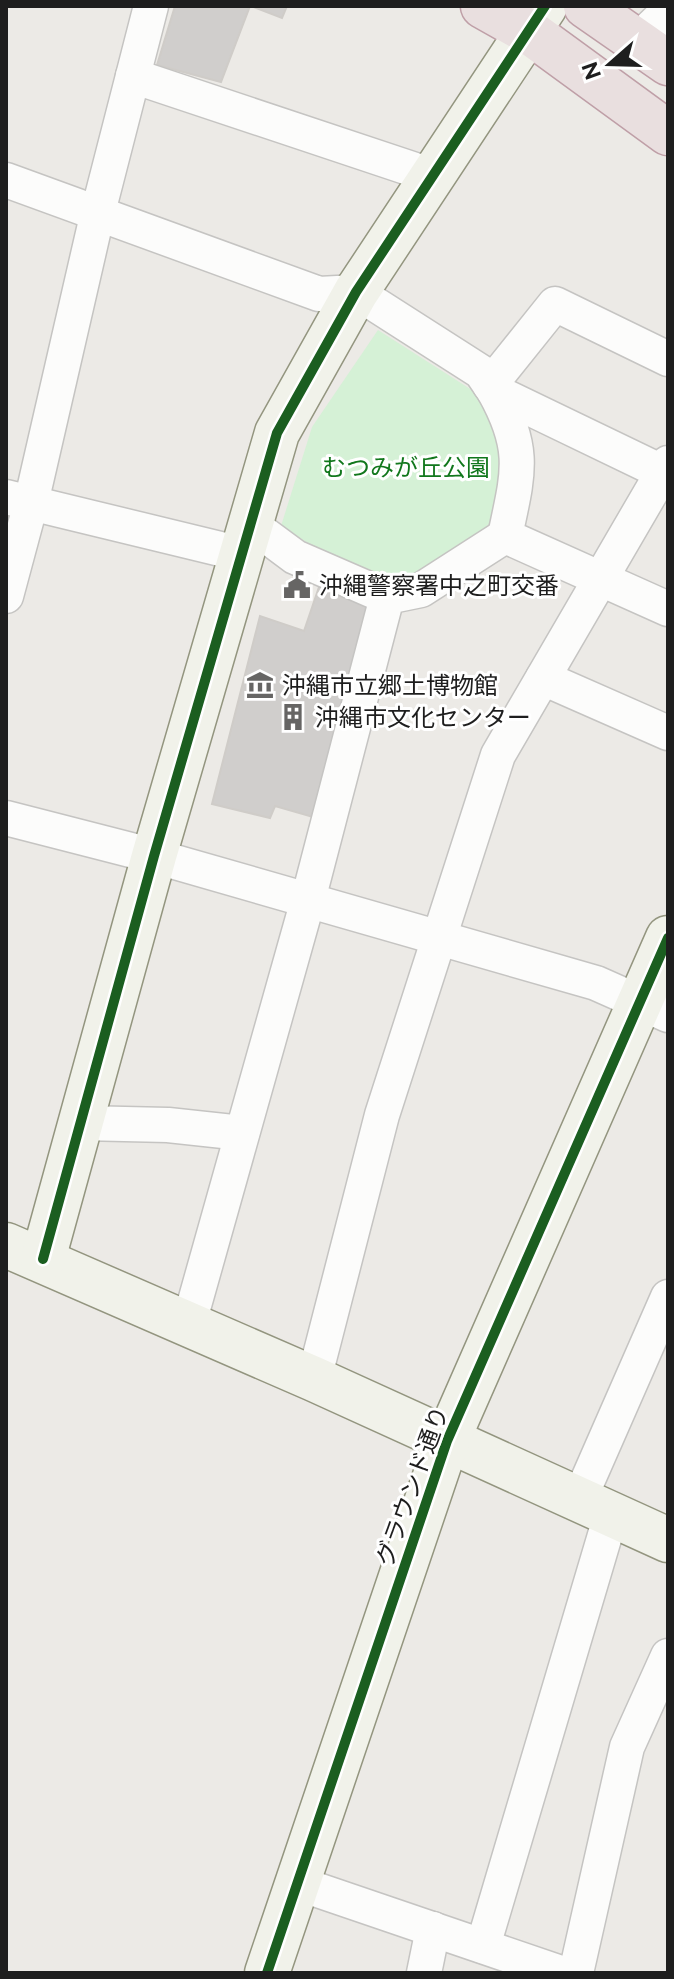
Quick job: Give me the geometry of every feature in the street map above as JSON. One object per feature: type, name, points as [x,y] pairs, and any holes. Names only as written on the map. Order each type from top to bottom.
[{"type":"highway","points":[[483,6],[538,20],[668,133]]},
{"type":"highway","points":[[586,6],[652,52]]},
{"type":"street","points":[[6,596],[19,500],[151,6]]},
{"type":"street","points":[[652,52],[668,11]]},
{"type":"street","points":[[538,20],[356,292],[277,433],[154,856],[81,1123],[25,1252],[668,1540]]},
{"type":"street","points":[[133,76],[433,176]]},
{"type":"street","points":[[6,180],[97,216],[319,294],[356,292],[481,372],[510,420],[519,456],[505,536],[421,590],[387,597],[245,538],[19,500]]},
{"type":"street","points":[[492,388],[555,304],[668,359]]},
{"type":"street","points":[[314,1379],[382,1115],[498,755],[666,470],[492,388]]},
{"type":"street","points":[[505,536],[668,609]]},
{"type":"street","points":[[189,1323],[308,900],[387,597]]},
{"type":"street","points":[[543,678],[668,733]]},
{"type":"street","points":[[6,818],[154,856],[596,983],[654,1008]]},
{"type":"street","name":"グラウンド通り","points":[[267,1973],[447,1441],[654,1008],[668,938]]},
{"type":"street","points":[[81,1123],[168,1125],[242,1133]]},
{"type":"street","points":[[483,1946],[595,1508],[668,1297]]},
{"type":"street","points":[[576,1973],[627,1747],[668,1656]]},
{"type":"street","points":[[297,1883],[561,1973]]},
{"type":"street","points":[[424,1973],[433,1929]]},
{"type":"green space","name":"むつみが丘公園","points":[[378,330],[489,401],[502,428],[500,510],[472,545],[425,574],[396,580],[354,572],[281,526],[312,427]]},
{"type":"building","points":[[175,6],[250,6],[221,82],[157,65]]},
{"type":"building","points":[[251,6],[287,6],[282,18]]},
{"type":"building","name":"沖縄市文化センター","points":[[320,584],[378,604],[327,821],[275,806],[270,818],[212,804],[260,616],[304,631]]},
{"type":"cycle path","points":[[43,1259],[154,856],[277,433],[356,292],[545,6]]},
{"type":"cycle path","points":[[267,1973],[447,1441],[668,938]]},
{"type":"place","name":"沖縄警察署中之町交番","points":[[297,585]]},
{"type":"place","name":"沖縄市立郷土博物館","points":[[260,685]]},
{"type":"place","name":"沖縄市文化センター","points":[[293,717]]}]
